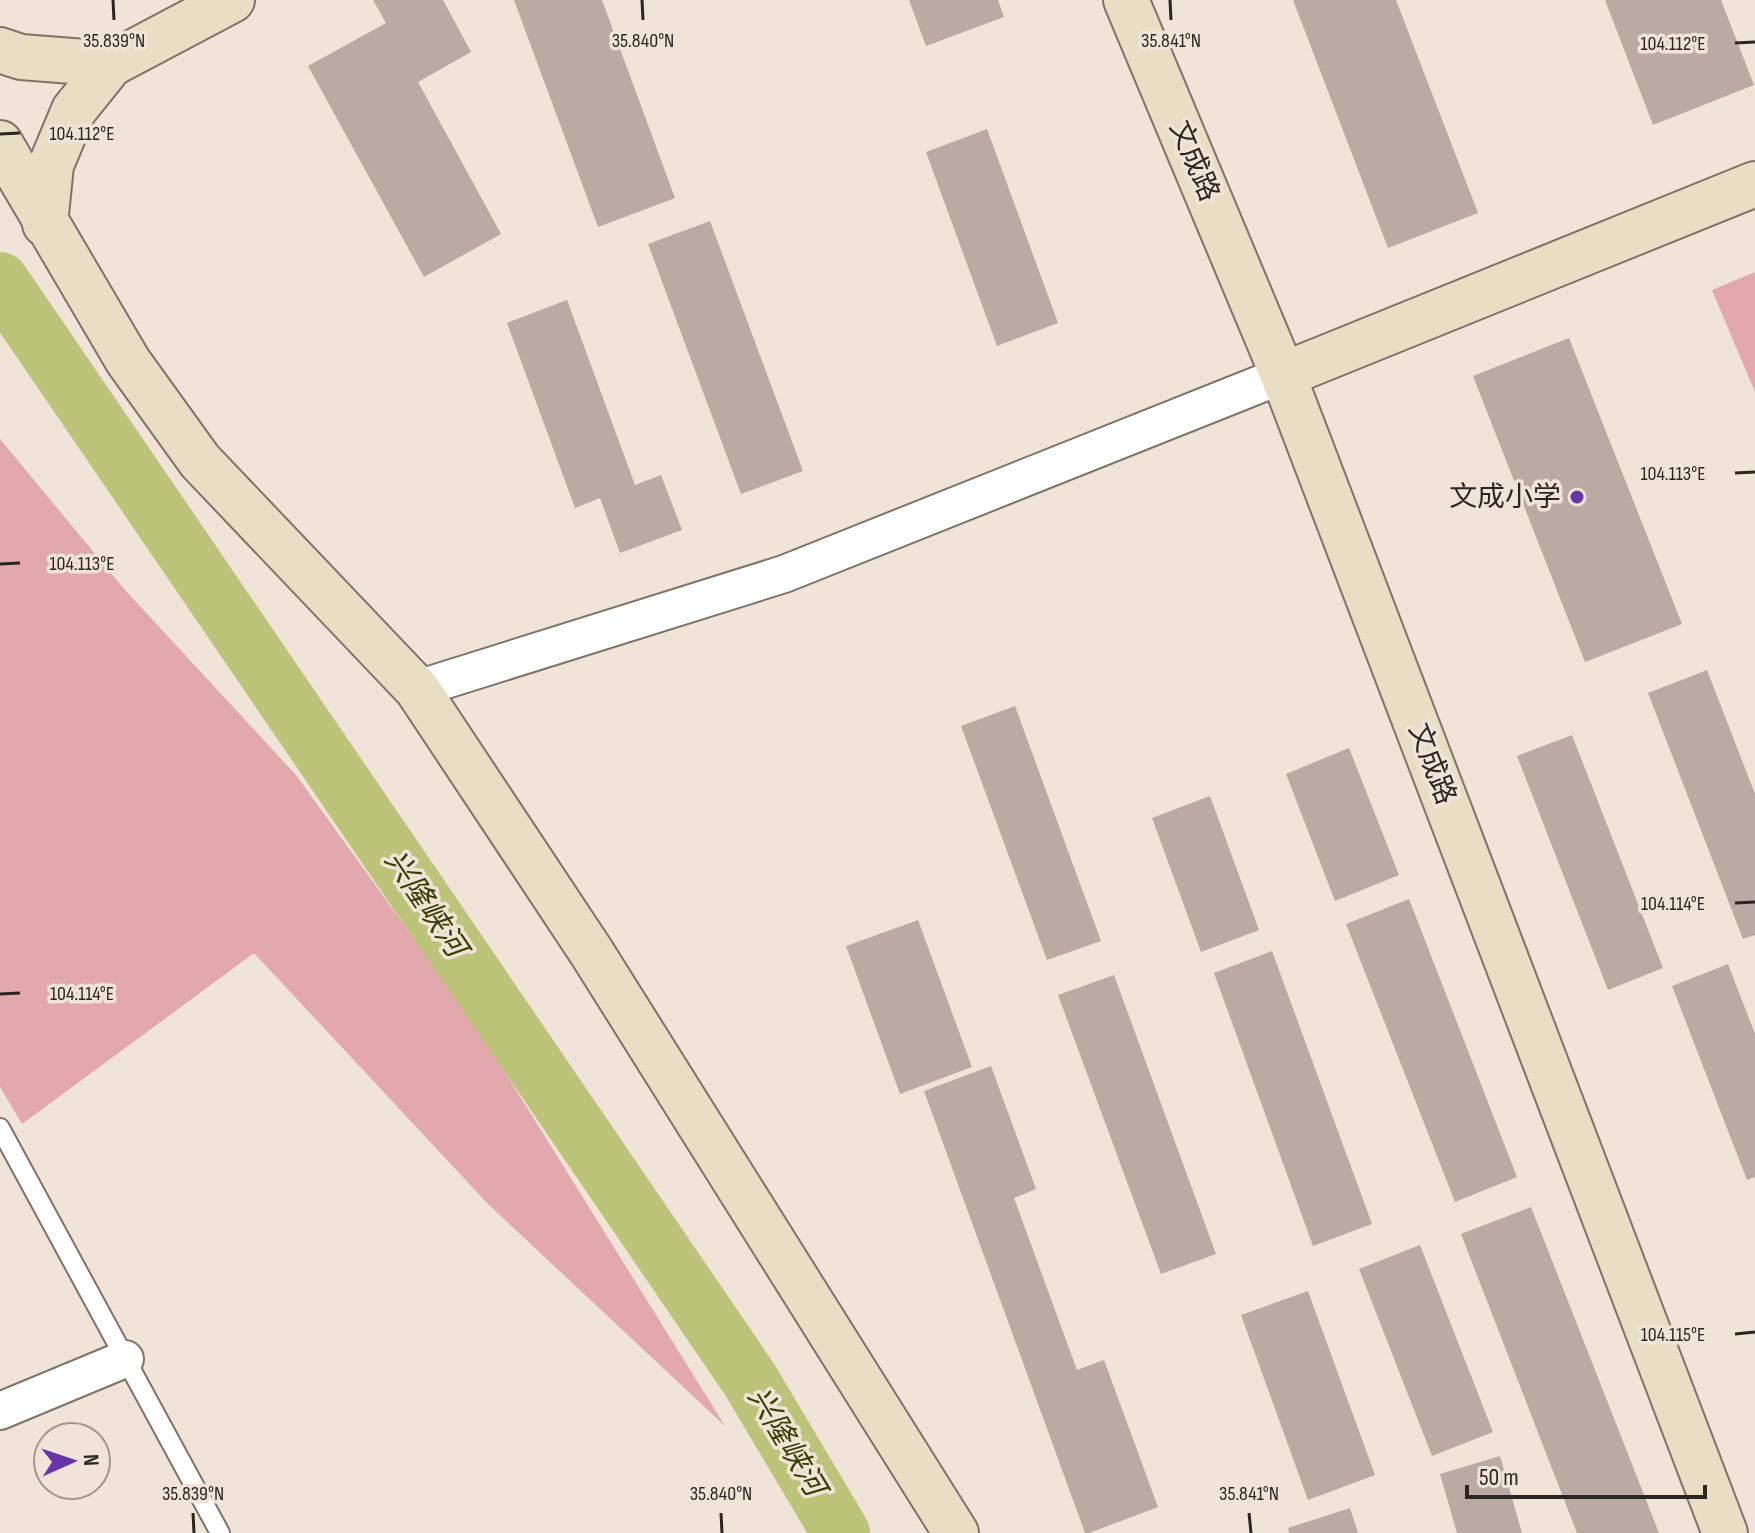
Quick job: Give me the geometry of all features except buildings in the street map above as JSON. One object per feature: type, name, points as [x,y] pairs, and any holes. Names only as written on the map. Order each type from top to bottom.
[{"type":"street","points":[[45,224],[51,165],[74,110],[111,64],[232,0]]},
{"type":"street","name":"文成路","points":[[1126,0],[1283,375],[1725,1533]]},
{"type":"street","points":[[0,50],[21,57],[111,64]]},
{"type":"street","points":[[0,143],[128,361],[200,461],[417,689],[592,953],[956,1533]]},
{"type":"street","points":[[417,689],[784,574],[1755,184]]},
{"type":"street","points":[[0,1411],[125,1359]]},
{"type":"lane","points":[[0,1128],[220,1533]]},
{"type":"shaded area","points":[[1755,272],[1755,392],[1712,290]]},
{"type":"shaded area","points":[[0,439],[125,590],[296,775],[472,1019],[725,1426],[488,1204],[254,953],[22,1124],[0,1087]]},
{"type":"waterway","name":"兴隆峡河","points":[[0,281],[750,1380],[841,1533]]},
{"type":"place","name":"文成小学","points":[[1577,497]]}]
